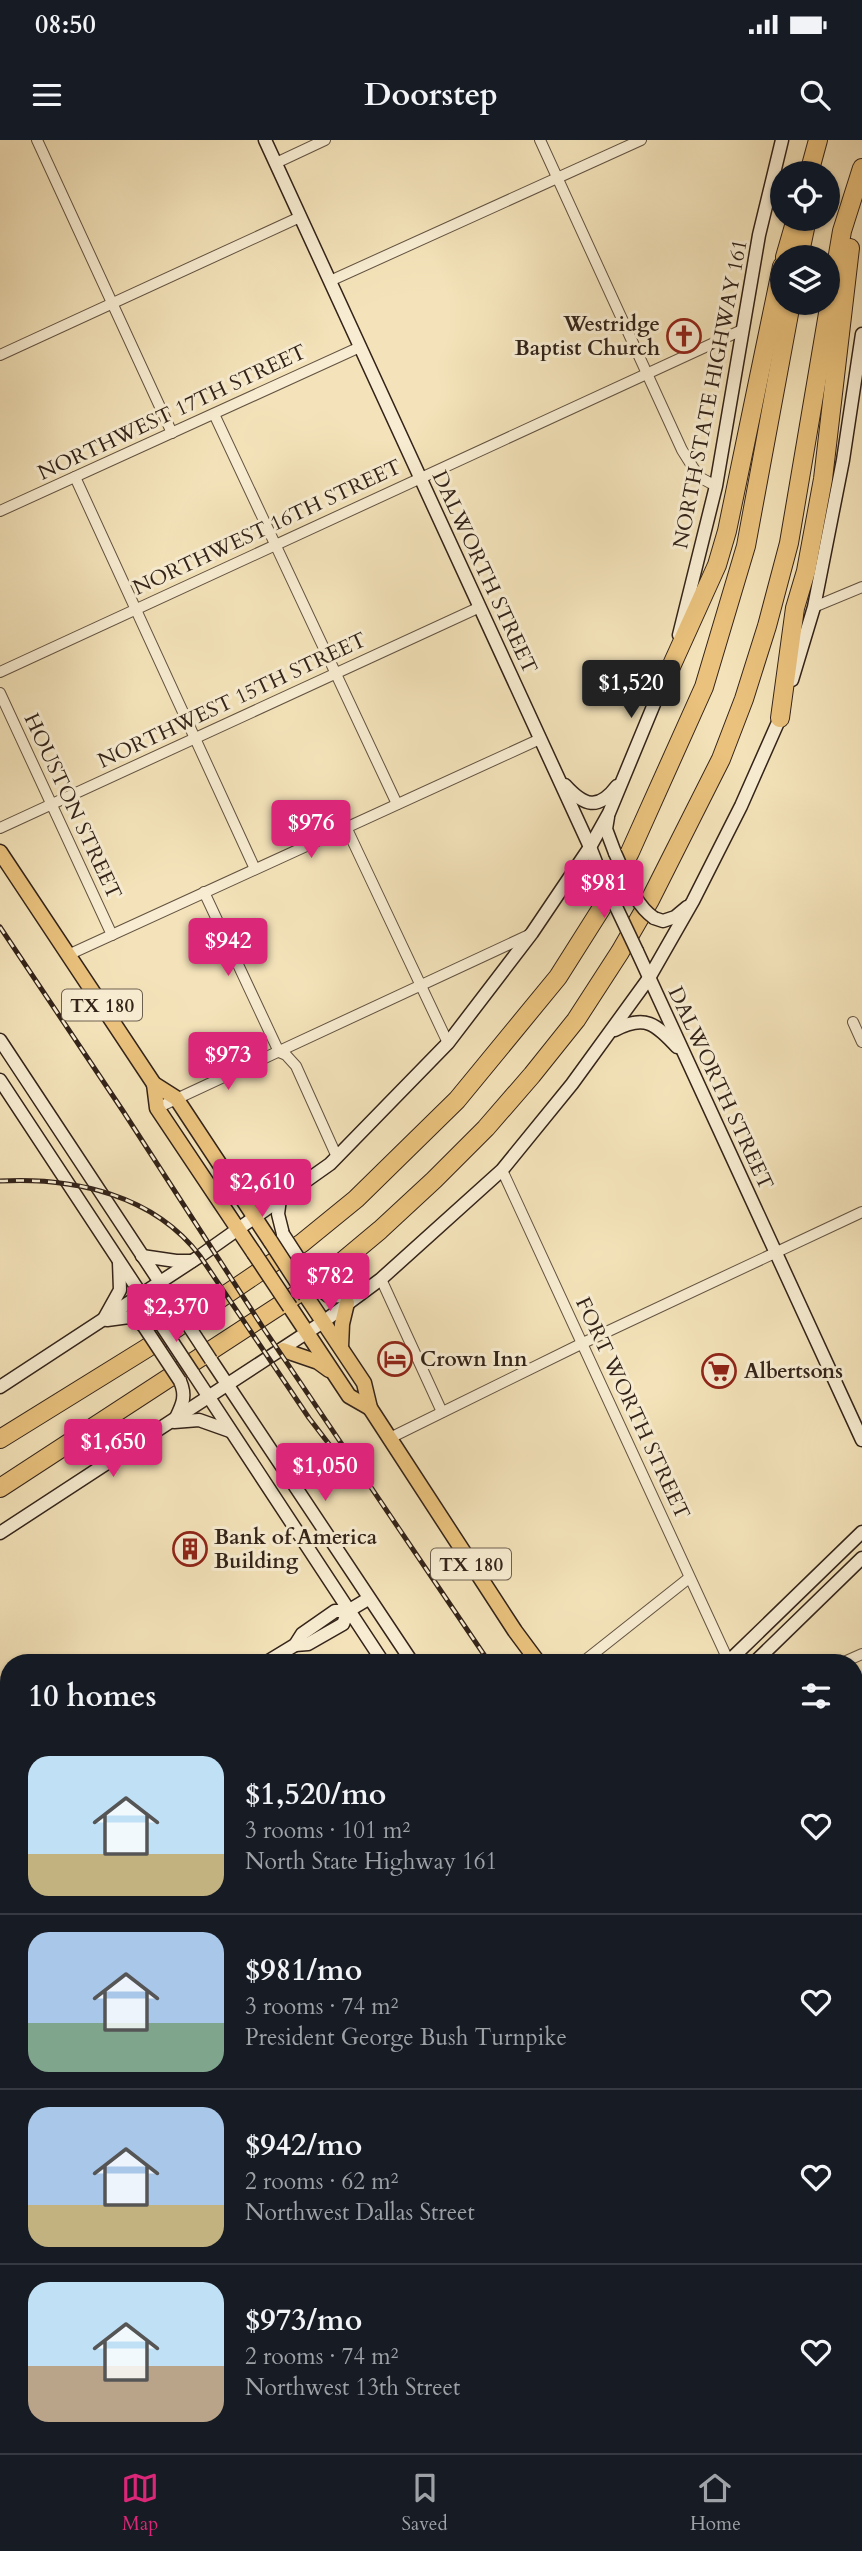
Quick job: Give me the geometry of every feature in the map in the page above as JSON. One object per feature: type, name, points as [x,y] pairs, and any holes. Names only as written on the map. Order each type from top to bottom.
[{"type":"highway","points":[[812,161],[818,140]]},
{"type":"highway","points":[[822,161],[828,140]]},
{"type":"highway","points":[[780,719],[795,608],[806,571],[823,479],[845,281],[861,170]]},
{"type":"highway","points":[[0,1488],[325,1276],[380,1230],[434,1180],[517,1093],[576,1020],[613,964],[650,900],[721,759],[767,626],[789,543],[842,231],[861,170]]},
{"type":"highway","points":[[670,669],[717,565],[727,531],[772,315]]},
{"type":"highway","points":[[0,1439],[210,1307],[320,1228],[407,1150],[457,1100],[558,977],[601,909],[704,688],[746,546],[789,315]]},
{"type":"main road","name":"DALWORTH STREET","points":[[265,140],[774,1252],[859,1424],[862,1440]]},
{"type":"main road","name":"NORTH STATE HIGHWAY 161","points":[[0,1387],[160,1283],[337,1157],[448,1043],[532,933],[590,847],[609,813],[670,669],[716,486],[759,235],[782,140]]},
{"type":"main road","points":[[0,1533],[283,1350],[381,1279],[502,1170],[612,1031],[649,978],[693,901],[741,806],[780,719],[814,607],[843,460],[862,334]]},
{"type":"main road","points":[[559,778],[581,801],[589,803],[596,803],[611,794],[622,780]]},
{"type":"main road","points":[[609,813],[606,829],[644,911],[663,921],[675,917],[693,901]]},
{"type":"main road","name":"TX 180","points":[[0,852],[154,1084],[176,1098],[255,1217],[277,1238],[312,1292],[323,1322],[364,1383],[370,1408],[532,1654]]},
{"type":"main road","points":[[612,1031],[640,1021],[651,1024],[665,1034],[685,1056]]},
{"type":"main road","points":[[0,1040],[406,1654]]},
{"type":"main road","points":[[0,1080],[378,1654]]},
{"type":"main road","name":"TX 180","points":[[154,1084],[157,1108],[349,1396],[370,1408]]},
{"type":"main road","points":[[233,1185],[252,1193],[273,1196],[295,1189]]},
{"type":"main road","points":[[277,1238],[280,1199]]},
{"type":"main road","points":[[142,1256],[192,1261]]},
{"type":"main road","points":[[103,1321],[120,1290],[119,1261]]},
{"type":"main road","points":[[312,1292],[351,1300]]},
{"type":"main road","points":[[341,1349],[342,1324],[351,1300]]},
{"type":"main road","points":[[103,1321],[129,1317],[144,1325],[184,1391],[184,1402],[172,1421]]},
{"type":"main road","points":[[283,1350],[318,1362],[336,1376]]},
{"type":"main road","points":[[172,1421],[199,1420],[230,1431]]},
{"type":"main road","points":[[737,1654],[862,1532]]},
{"type":"main road","points":[[763,1654],[862,1558]]},
{"type":"main road","points":[[279,1654],[295,1644],[308,1644],[343,1624],[348,1611],[368,1599]]},
{"type":"street","points":[[37,140],[172,433]]},
{"type":"street","points":[[276,163],[325,140]]},
{"type":"street","points":[[540,140],[682,450],[699,477],[716,486]]},
{"type":"street","points":[[330,281],[642,140]]},
{"type":"street","points":[[0,355],[300,217]]},
{"type":"street","name":"NORTHWEST 16TH STREET","points":[[0,672],[742,331]]},
{"type":"street","name":"NORTHWEST 17TH STREET","points":[[0,511],[360,347]]},
{"type":"street","points":[[214,414],[397,804]]},
{"type":"street","points":[[75,477],[255,869]]},
{"type":"street","points":[[814,607],[862,587]]},
{"type":"street","name":"NORTHWEST 15TH STREET","points":[[0,828],[480,607]]},
{"type":"street","name":"HOUSTON STREET","points":[[0,693],[112,935]]},
{"type":"street","points":[[68,955],[540,739]]},
{"type":"street","points":[[346,827],[448,1043]]},
{"type":"street","points":[[204,892],[279,1052],[286,1055],[296,1066],[337,1157]]},
{"type":"street","points":[[157,1108],[532,933]]},
{"type":"street","points":[[853,1023],[862,1042]]},
{"type":"street","name":"FORT WORTH STREET","points":[[502,1170],[725,1654]]},
{"type":"street","points":[[390,1438],[583,1343],[862,1212]]},
{"type":"street","points":[[381,1279],[442,1412]]},
{"type":"street","points":[[593,1654],[689,1577]]},
{"type":"railway","points":[[0,927],[262,1326],[484,1654]]},
{"type":"railway","points":[[0,1181],[56,1182],[110,1194],[136,1204],[181,1235],[200,1256],[309,1418],[342,1461]]},
{"type":"place","name":"Westridge Baptist Church","points":[[684,336]]},
{"type":"place","name":"Crown Inn","points":[[395,1359]]},
{"type":"place","name":"Albertsons","points":[[719,1371]]},
{"type":"place","name":"Bank of America Building","points":[[190,1549]]}]
